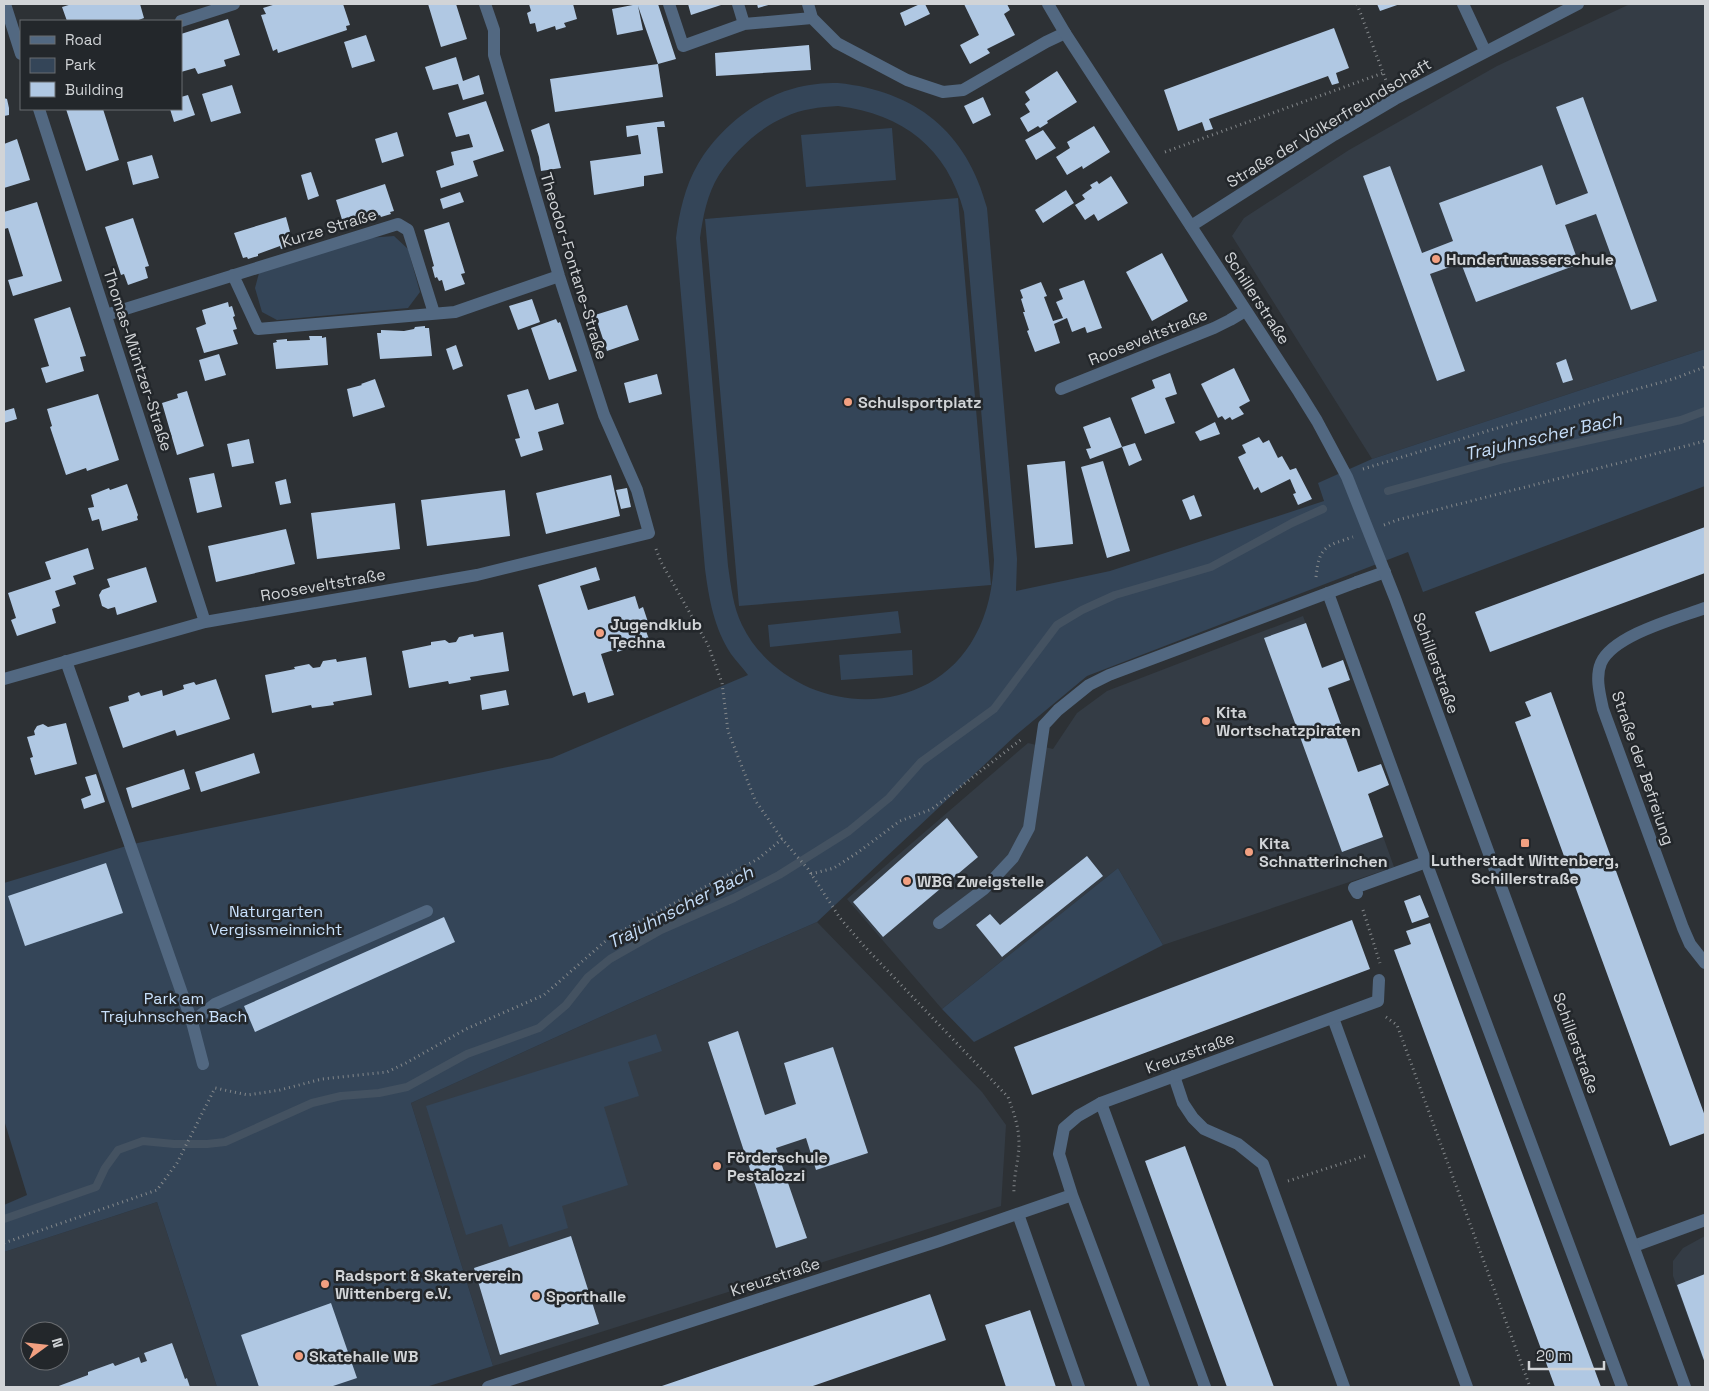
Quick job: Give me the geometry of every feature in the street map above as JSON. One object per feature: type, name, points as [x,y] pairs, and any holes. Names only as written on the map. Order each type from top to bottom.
[{"type":"street","points":[[5,4],[20,51]]},
{"type":"street","points":[[182,20],[234,4]]},
{"type":"street","name":"Theodor-Fontane-Straße","points":[[485,4],[494,30],[494,55],[559,276],[604,415],[637,490],[650,534]]},
{"type":"street","points":[[669,4],[683,46],[744,24],[812,18]]},
{"type":"street","points":[[738,4],[744,24]]},
{"type":"street","points":[[808,4],[812,18],[837,43],[907,80],[943,92],[963,90],[1065,33]]},
{"type":"street","name":"Schillerstraße","points":[[1048,4],[1316,421],[1347,477],[1370,530],[1685,1387]]},
{"type":"street","points":[[1463,4],[1485,51]]},
{"type":"street","name":"Straße der Völkerfreundschaft","points":[[1190,226],[1334,135],[1394,100],[1578,4]]},
{"type":"street","name":"Thomas-Müntzer-Straße","points":[[39,110],[205,622]]},
{"type":"street","name":"Kurze Straße","points":[[106,315],[398,224],[408,230],[434,312]]},
{"type":"street","points":[[233,275],[258,329],[434,312],[455,312],[559,276]]},
{"type":"street","name":"Rooseveltstraße","points":[[1061,389],[1214,328],[1246,311]]},
{"type":"street","name":"Rooseveltstraße","points":[[4,679],[205,622],[477,575],[650,534]]},
{"type":"street","points":[[939,923],[984,889],[1013,858],[1029,828],[1044,725],[1058,710],[1089,685],[1110,675],[1385,572]]},
{"type":"street","points":[[1322,595],[1426,862],[1622,1387]]},
{"type":"street","name":"Straße der Befreiung","points":[[1705,608],[1629,637],[1616,644],[1601,664],[1598,676],[1603,709],[1683,928],[1690,944],[1705,963]]},
{"type":"street","points":[[66,661],[192,1022],[202,1064]]},
{"type":"street","points":[[1357,892],[1354,888],[1426,862]]},
{"type":"street","points":[[192,1022],[215,1004],[427,911]]},
{"type":"street","name":"Kreuzstraße","points":[[1144,1387],[1059,1154],[1064,1128],[1078,1116],[1101,1103],[1378,1001],[1379,980]]},
{"type":"street","points":[[1333,1018],[1468,1387]]},
{"type":"street","points":[[1174,1076],[1183,1103],[1193,1118],[1214,1134],[1238,1144],[1263,1164],[1344,1387]]},
{"type":"street","points":[[1101,1103],[1205,1387]]},
{"type":"street","name":"Kreuzstraße","points":[[488,1387],[939,1242],[1072,1194]]},
{"type":"street","points":[[1018,1214],[1078,1387]]},
{"type":"street","points":[[1634,1246],[1705,1220]]},
{"type":"path","points":[[1357,4],[1394,100]]},
{"type":"path","points":[[1147,159],[1383,73]]},
{"type":"path","points":[[1347,477],[1378,464],[1494,429],[1673,379],[1705,367]]},
{"type":"path","points":[[1322,595],[1315,584],[1320,556],[1330,544],[1397,520],[1705,441]]},
{"type":"path","points":[[650,534],[661,562],[708,645],[722,683],[728,731],[755,800],[782,839],[808,868],[840,918],[1008,1098],[1016,1118],[1019,1144],[1013,1180],[1014,1199],[1018,1214]]},
{"type":"path","points":[[811,874],[834,868],[857,854],[900,821],[932,809],[1018,740],[1044,725]]},
{"type":"path","points":[[4,1243],[157,1190],[177,1163],[215,1088],[248,1095],[280,1090],[322,1079],[387,1072],[406,1064],[466,1029],[544,995],[610,937],[758,859],[782,839]]},
{"type":"path","points":[[1357,892],[1381,961],[1379,980]]},
{"type":"path","points":[[1383,1014],[1398,1025],[1530,1387]]},
{"type":"path","points":[[1272,1186],[1382,1151]]},
{"type":"shaded area","points":[[1630,4],[1705,4],[1705,349],[1372,459],[1232,236],[1244,218],[1349,150],[1497,66]]},
{"type":"shaded area","points":[[1303,616],[1322,667],[1343,660],[1350,680],[1328,689],[1358,772],[1381,764],[1389,785],[1368,794],[1394,867],[1163,945],[1118,868],[942,1009],[847,899],[1028,743],[1053,749],[1077,713],[1107,691]]},
{"type":"shaded area","name":"Förderschule Pestalozzi","points":[[817,922],[982,1092],[1006,1125],[1001,1206],[493,1366],[411,1103],[631,1003]]},
{"type":"shaded area","points":[[157,1202],[217,1387],[4,1387],[4,1252]]},
{"type":"shaded area","points":[[1705,1236],[1705,1365],[1673,1276],[1673,1261],[1683,1248]]},
{"type":"green space","name":"Park am Trajuhnschen Bach","points":[[838,83],[891,95],[914,106],[934,120],[952,137],[978,181],[987,208],[1017,559],[1016,591],[1110,571],[1324,501],[1318,483],[1372,459],[1705,349],[1705,486],[1423,592],[1408,552],[1087,676],[1016,735],[817,922],[631,1003],[411,1103],[493,1366],[426,1387],[217,1387],[157,1202],[4,1252],[4,1205],[27,1195],[4,1120],[4,883],[133,844],[552,758],[748,675],[731,654],[720,634],[713,613],[705,569],[676,238],[677,229],[683,200],[693,172],[706,152],[726,128],[751,108],[778,94],[804,86]],"holes":[[[838,106],[861,110],[902,126],[934,152],[956,189],[964,212],[994,560],[991,589],[980,627],[961,656],[944,673],[925,685],[903,694],[857,699],[833,695],[810,688],[779,670],[754,645],[736,611],[728,566],[700,238],[706,206],[715,182],[732,158],[757,134],[775,122],[804,110]]]},
{"type":"green space","points":[[892,128],[896,180],[806,187],[801,135]]},
{"type":"green space","name":"Schulsportplatz","points":[[958,198],[991,585],[739,606],[705,219]]},
{"type":"green space","points":[[394,236],[408,249],[420,292],[408,308],[277,320],[262,312],[255,288],[259,273],[368,238]]},
{"type":"green space","points":[[898,611],[901,633],[770,647],[768,625]]},
{"type":"green space","points":[[912,650],[913,675],[841,680],[839,655]]},
{"type":"green space","points":[[1118,868],[1163,945],[974,1042],[942,1009]]},
{"type":"green space","points":[[656,1034],[662,1051],[628,1062],[639,1096],[604,1107],[628,1185],[562,1206],[568,1228],[509,1247],[502,1224],[466,1235],[426,1106]]},
{"type":"building","points":[[72,4],[140,4],[144,18],[139,20],[67,20],[62,7]]},
{"type":"building","points":[[276,4],[343,4],[350,25],[346,26],[347,30],[278,53],[277,49],[273,51],[261,15],[266,14],[263,8]]},
{"type":"building","points":[[428,4],[456,4],[467,39],[441,47]]},
{"type":"building","points":[[529,4],[573,4],[577,19],[564,23],[566,27],[556,30],[555,26],[537,32],[535,23],[530,24],[527,13],[531,11]]},
{"type":"building","points":[[638,4],[658,4],[676,59],[658,64],[638,6],[643,30],[617,35],[612,9]]},
{"type":"building","points":[[688,4],[724,4],[691,15]]},
{"type":"building","points":[[757,4],[772,4],[758,8]]},
{"type":"building","points":[[920,4],[925,4],[930,14],[905,26],[900,13]]},
{"type":"building","points":[[964,4],[1007,4],[1010,10],[1004,14],[1015,35],[987,49],[990,53],[970,64],[960,45],[979,35]]},
{"type":"building","points":[[1377,4],[1400,4],[1380,11]]},
{"type":"building","points":[[228,19],[240,55],[224,60],[226,66],[198,74],[195,68],[182,72],[182,34]]},
{"type":"building","points":[[1334,28],[1349,68],[1336,73],[1339,83],[1332,85],[1328,76],[1209,119],[1213,129],[1205,131],[1202,122],[1178,131],[1164,90]]},
{"type":"building","points":[[366,35],[375,61],[352,68],[344,42]]},
{"type":"building","points":[[809,45],[811,70],[716,76],[715,53]]},
{"type":"building","points":[[456,57],[463,81],[479,75],[484,94],[463,100],[458,84],[433,90],[425,67]]},
{"type":"building","points":[[658,64],[663,97],[555,112],[550,79]]},
{"type":"building","points":[[1057,71],[1077,102],[1047,121],[1048,123],[1040,128],[1038,126],[1028,132],[1020,118],[1030,112],[1025,104],[1030,100],[1025,92]]},
{"type":"building","points":[[232,85],[241,113],[211,122],[202,94]]},
{"type":"building","points":[[188,95],[195,115],[174,122],[170,110],[182,110],[182,97]]},
{"type":"building","points":[[983,97],[991,115],[973,124],[964,106]]},
{"type":"building","points":[[1583,97],[1657,301],[1631,310],[1596,214],[1565,225],[1579,264],[1476,302],[1461,263],[1430,274],[1465,371],[1437,381],[1363,176],[1390,166],[1422,253],[1453,241],[1439,203],[1542,165],[1556,205],[1588,193],[1556,107]]},
{"type":"building","points":[[4,98],[7,99],[9,115],[4,116]]},
{"type":"building","points":[[486,101],[504,151],[473,161],[478,176],[441,188],[436,171],[454,165],[451,152],[473,147],[469,134],[456,137],[448,113]]},
{"type":"building","points":[[66,110],[103,110],[119,160],[86,171]]},
{"type":"building","points":[[664,121],[665,127],[657,127],[663,173],[644,176],[644,186],[594,195],[590,161],[641,154],[638,135],[627,137],[626,126]]},
{"type":"building","points":[[549,123],[561,168],[541,171],[531,130]]},
{"type":"building","points":[[1094,126],[1110,152],[1083,169],[1082,166],[1067,175],[1056,157],[1070,148],[1067,142]]},
{"type":"building","points":[[1043,130],[1056,148],[1036,160],[1025,140]]},
{"type":"building","points":[[397,132],[404,156],[382,163],[375,139]]},
{"type":"building","points":[[17,139],[30,180],[4,188],[4,144]]},
{"type":"building","points":[[152,155],[159,178],[133,185],[127,162]]},
{"type":"building","points":[[311,172],[319,196],[308,200],[301,175]]},
{"type":"building","points":[[1111,176],[1128,203],[1098,221],[1094,214],[1085,220],[1075,205],[1085,199],[1082,195],[1092,188],[1090,185],[1097,181],[1099,184]]},
{"type":"building","points":[[385,184],[394,211],[390,212],[391,214],[381,217],[380,215],[349,227],[348,225],[344,226],[336,200]]},
{"type":"building","points":[[1066,190],[1074,203],[1043,223],[1035,210]]},
{"type":"building","points":[[460,192],[464,202],[443,209],[440,199]]},
{"type":"building","points":[[37,202],[62,281],[13,296],[8,280],[23,276],[8,228],[4,229],[4,212]]},
{"type":"building","points":[[286,217],[292,239],[294,238],[295,242],[290,243],[291,246],[281,249],[280,246],[258,254],[258,256],[248,259],[247,257],[243,258],[234,233]]},
{"type":"building","points":[[133,218],[149,266],[145,267],[148,278],[128,285],[124,274],[121,275],[105,227]]},
{"type":"building","points":[[449,222],[465,273],[461,274],[465,284],[445,291],[442,280],[439,281],[437,277],[435,278],[432,267],[434,266],[424,230]]},
{"type":"building","points":[[1162,253],[1188,301],[1152,321],[1126,272]]},
{"type":"building","points":[[1084,280],[1102,328],[1087,333],[1085,327],[1072,332],[1067,318],[1054,324],[1060,343],[1035,352],[1027,331],[1029,330],[1023,312],[1025,312],[1020,290],[1041,282],[1047,296],[1044,297],[1053,321],[1063,318],[1056,302],[1063,299],[1059,289]]},
{"type":"building","points":[[532,299],[540,322],[518,330],[509,306]]},
{"type":"building","points":[[228,302],[229,307],[232,306],[235,316],[233,317],[237,329],[233,330],[238,344],[204,353],[196,328],[206,324],[202,310]]},
{"type":"building","points":[[627,305],[639,340],[607,351],[595,315]]},
{"type":"building","points":[[70,307],[86,356],[80,357],[84,371],[46,383],[41,368],[49,366],[34,319]]},
{"type":"building","points":[[556,319],[558,323],[560,322],[577,371],[549,380],[531,328]]},
{"type":"building","points":[[425,326],[425,328],[429,328],[432,356],[380,359],[377,333],[381,333],[381,330],[404,331]]},
{"type":"building","points":[[309,336],[326,337],[328,365],[276,369],[273,343],[277,342],[276,340],[310,340]]},
{"type":"building","points":[[456,345],[463,366],[453,370],[446,349]]},
{"type":"building","points":[[219,354],[226,375],[205,381],[199,360]]},
{"type":"building","points":[[1566,359],[1573,380],[1563,383],[1556,363]]},
{"type":"building","points":[[1234,368],[1250,401],[1239,407],[1244,414],[1232,420],[1230,417],[1225,420],[1222,416],[1218,418],[1201,384]]},
{"type":"building","points":[[1170,373],[1177,394],[1165,398],[1175,423],[1145,434],[1131,398],[1155,388],[1152,380]]},
{"type":"building","points":[[657,374],[662,394],[629,403],[624,383]]},
{"type":"building","points":[[375,379],[385,407],[353,417],[347,389]]},
{"type":"building","points":[[528,389],[535,410],[558,403],[564,424],[538,432],[543,450],[521,457],[515,439],[520,438],[507,395]]},
{"type":"building","points":[[187,391],[204,446],[177,455],[162,403],[178,398],[177,394]]},
{"type":"building","points":[[98,394],[119,460],[87,471],[86,468],[66,475],[50,427],[52,426],[47,409]]},
{"type":"building","points":[[14,408],[17,419],[4,423],[4,411]]},
{"type":"building","points":[[1110,417],[1122,447],[1090,459],[1086,449],[1091,448],[1083,427]]},
{"type":"building","points":[[1215,422],[1220,434],[1200,441],[1195,432]]},
{"type":"building","points":[[1259,437],[1263,443],[1269,440],[1278,458],[1282,456],[1290,470],[1296,468],[1312,499],[1298,505],[1293,494],[1296,493],[1290,479],[1261,493],[1258,487],[1254,490],[1238,457],[1246,453],[1242,445]]},
{"type":"building","points":[[249,439],[254,463],[232,467],[227,444]]},
{"type":"building","points":[[1135,443],[1142,460],[1129,466],[1122,447]]},
{"type":"building","points":[[1065,461],[1073,544],[1035,548],[1027,465]]},
{"type":"building","points":[[1103,461],[1130,551],[1107,558],[1081,467]]},
{"type":"building","points":[[214,473],[222,507],[197,513],[189,478]]},
{"type":"building","points":[[611,475],[620,516],[546,534],[536,493]]},
{"type":"building","points":[[286,479],[291,503],[280,505],[275,482]]},
{"type":"building","points":[[127,484],[138,520],[102,531],[99,519],[92,521],[88,508],[94,507],[91,495]]},
{"type":"building","points":[[627,488],[631,507],[621,509],[616,490]]},
{"type":"building","points":[[505,490],[510,536],[427,546],[421,500]]},
{"type":"building","points":[[1194,495],[1202,516],[1190,520],[1182,500]]},
{"type":"building","points":[[395,503],[400,549],[317,559],[311,513]]},
{"type":"building","points":[[1705,527],[1705,573],[1490,652],[1475,612]]},
{"type":"building","points":[[286,529],[295,564],[216,582],[208,546]]},
{"type":"building","points":[[88,548],[94,569],[73,576],[76,584],[55,591],[60,606],[52,609],[56,623],[17,636],[11,620],[16,618],[8,593],[51,579],[45,562]]},
{"type":"building","points":[[146,567],[157,602],[117,615],[115,607],[108,609],[102,606],[99,595],[102,590],[110,587],[107,579]]},
{"type":"building","name":"Jugendklub Techna","points":[[596,567],[600,580],[580,586],[588,610],[635,596],[639,609],[643,607],[649,625],[644,626],[649,639],[632,644],[633,647],[617,652],[617,649],[601,654],[614,695],[588,703],[585,692],[573,696],[538,585]]},
{"type":"building","points":[[1306,623],[1322,668],[1343,660],[1350,680],[1328,688],[1358,772],[1381,764],[1389,785],[1368,794],[1383,837],[1342,852],[1264,638]]},
{"type":"building","points":[[503,632],[509,671],[470,677],[471,680],[449,684],[448,681],[409,688],[402,651],[431,645],[431,642],[445,640],[449,643],[456,642],[459,637],[473,634],[474,637]]},
{"type":"building","points":[[366,657],[372,695],[333,702],[334,705],[312,708],[311,705],[272,713],[265,675],[309,664],[313,668],[320,667],[323,661],[336,659],[337,662]]},
{"type":"building","points":[[216,679],[230,719],[177,736],[175,730],[123,748],[109,707],[129,701],[128,696],[139,692],[141,696],[162,690],[163,696],[184,689],[183,685],[194,682],[196,685]]},
{"type":"building","points":[[506,690],[509,705],[482,710],[480,695]]},
{"type":"building","points":[[1551,692],[1705,1116],[1705,1133],[1670,1146],[1515,722],[1531,716],[1525,702]]},
{"type":"building","points":[[66,723],[77,764],[35,775],[30,758],[33,757],[27,737],[35,735],[34,731],[37,726],[43,724],[48,727]]},
{"type":"building","points":[[254,753],[260,773],[201,792],[195,772]]},
{"type":"building","points":[[184,769],[190,789],[132,808],[126,788]]},
{"type":"building","points":[[96,774],[105,802],[84,809],[81,799],[91,795],[85,777]]},
{"type":"building","points":[[947,818],[978,857],[883,937],[853,902]]},
{"type":"building","points":[[1087,856],[1103,876],[1002,957],[976,925],[990,914],[1000,925]]},
{"type":"building","points":[[106,863],[123,913],[25,946],[8,896]]},
{"type":"building","points":[[1420,895],[1429,917],[1412,923],[1404,901]]},
{"type":"building","points":[[444,917],[455,942],[255,1032],[244,1006]]},
{"type":"building","points":[[1352,920],[1370,969],[1032,1095],[1014,1047]]},
{"type":"building","points":[[1430,923],[1601,1387],[1555,1387],[1394,950],[1411,944],[1406,931]]},
{"type":"building","points":[[738,1031],[765,1115],[796,1104],[784,1063],[833,1047],[868,1153],[816,1170],[806,1138],[776,1148],[807,1238],[776,1248],[708,1042]]},
{"type":"building","points":[[1185,1146],[1274,1387],[1227,1387],[1145,1161]]},
{"type":"building","name":"Sporthalle","points":[[571,1236],[599,1324],[500,1355],[474,1268]]},
{"type":"building","points":[[1705,1274],[1705,1363],[1677,1285]]},
{"type":"building","points":[[930,1294],[946,1340],[810,1387],[659,1387]]},
{"type":"building","name":"Skatehalle WB","points":[[331,1303],[357,1378],[330,1387],[259,1387],[241,1335]]},
{"type":"building","points":[[1030,1310],[1056,1387],[1006,1387],[985,1325]]},
{"type":"building","points":[[172,1343],[185,1379],[187,1378],[190,1387],[56,1387],[113,1363],[115,1366],[139,1357],[141,1363],[147,1361],[144,1353]]},
{"type":"waterway","name":"Trajuhnscher Bach","points":[[1388,491],[1504,459],[1681,420],[1705,411]]},
{"type":"waterway","name":"Trajuhnscher Bach","points":[[4,1219],[96,1187],[105,1168],[118,1150],[143,1141],[174,1144],[225,1142],[312,1103],[341,1096],[379,1093],[407,1087],[467,1054],[539,1028],[566,1005],[588,977],[610,959],[661,930],[734,898],[779,875],[849,831],[889,798],[921,762],[994,709],[1057,625],[1082,610],[1115,595],[1211,567],[1292,523],[1323,509]]},
{"type":"place","name":"Hundertwasserschule","points":[[1436,259]]},
{"type":"place","name":"Schulsportplatz","points":[[848,402]]},
{"type":"place","name":"Jugendklub Techna","points":[[600,633]]},
{"type":"place","name":"Kita Wortschatzpiraten","points":[[1206,721]]},
{"type":"place","name":"Lutherstadt Wittenberg, Schillerstraße","points":[[1525,843]]},
{"type":"place","name":"Kita Schnatterinchen","points":[[1249,852]]},
{"type":"place","name":"WBG Zweigstelle","points":[[907,881]]},
{"type":"place","name":"Förderschule Pestalozzi","points":[[717,1166]]},
{"type":"place","name":"Radsport & Skaterverein Wittenberg e.V.","points":[[325,1284]]},
{"type":"place","name":"Sporthalle","points":[[536,1296]]},
{"type":"place","name":"Skatehalle WB","points":[[299,1356]]},
{"type":"park label","name":"Naturgarten Vergissmeinnicht","points":[[276,920]]}]
